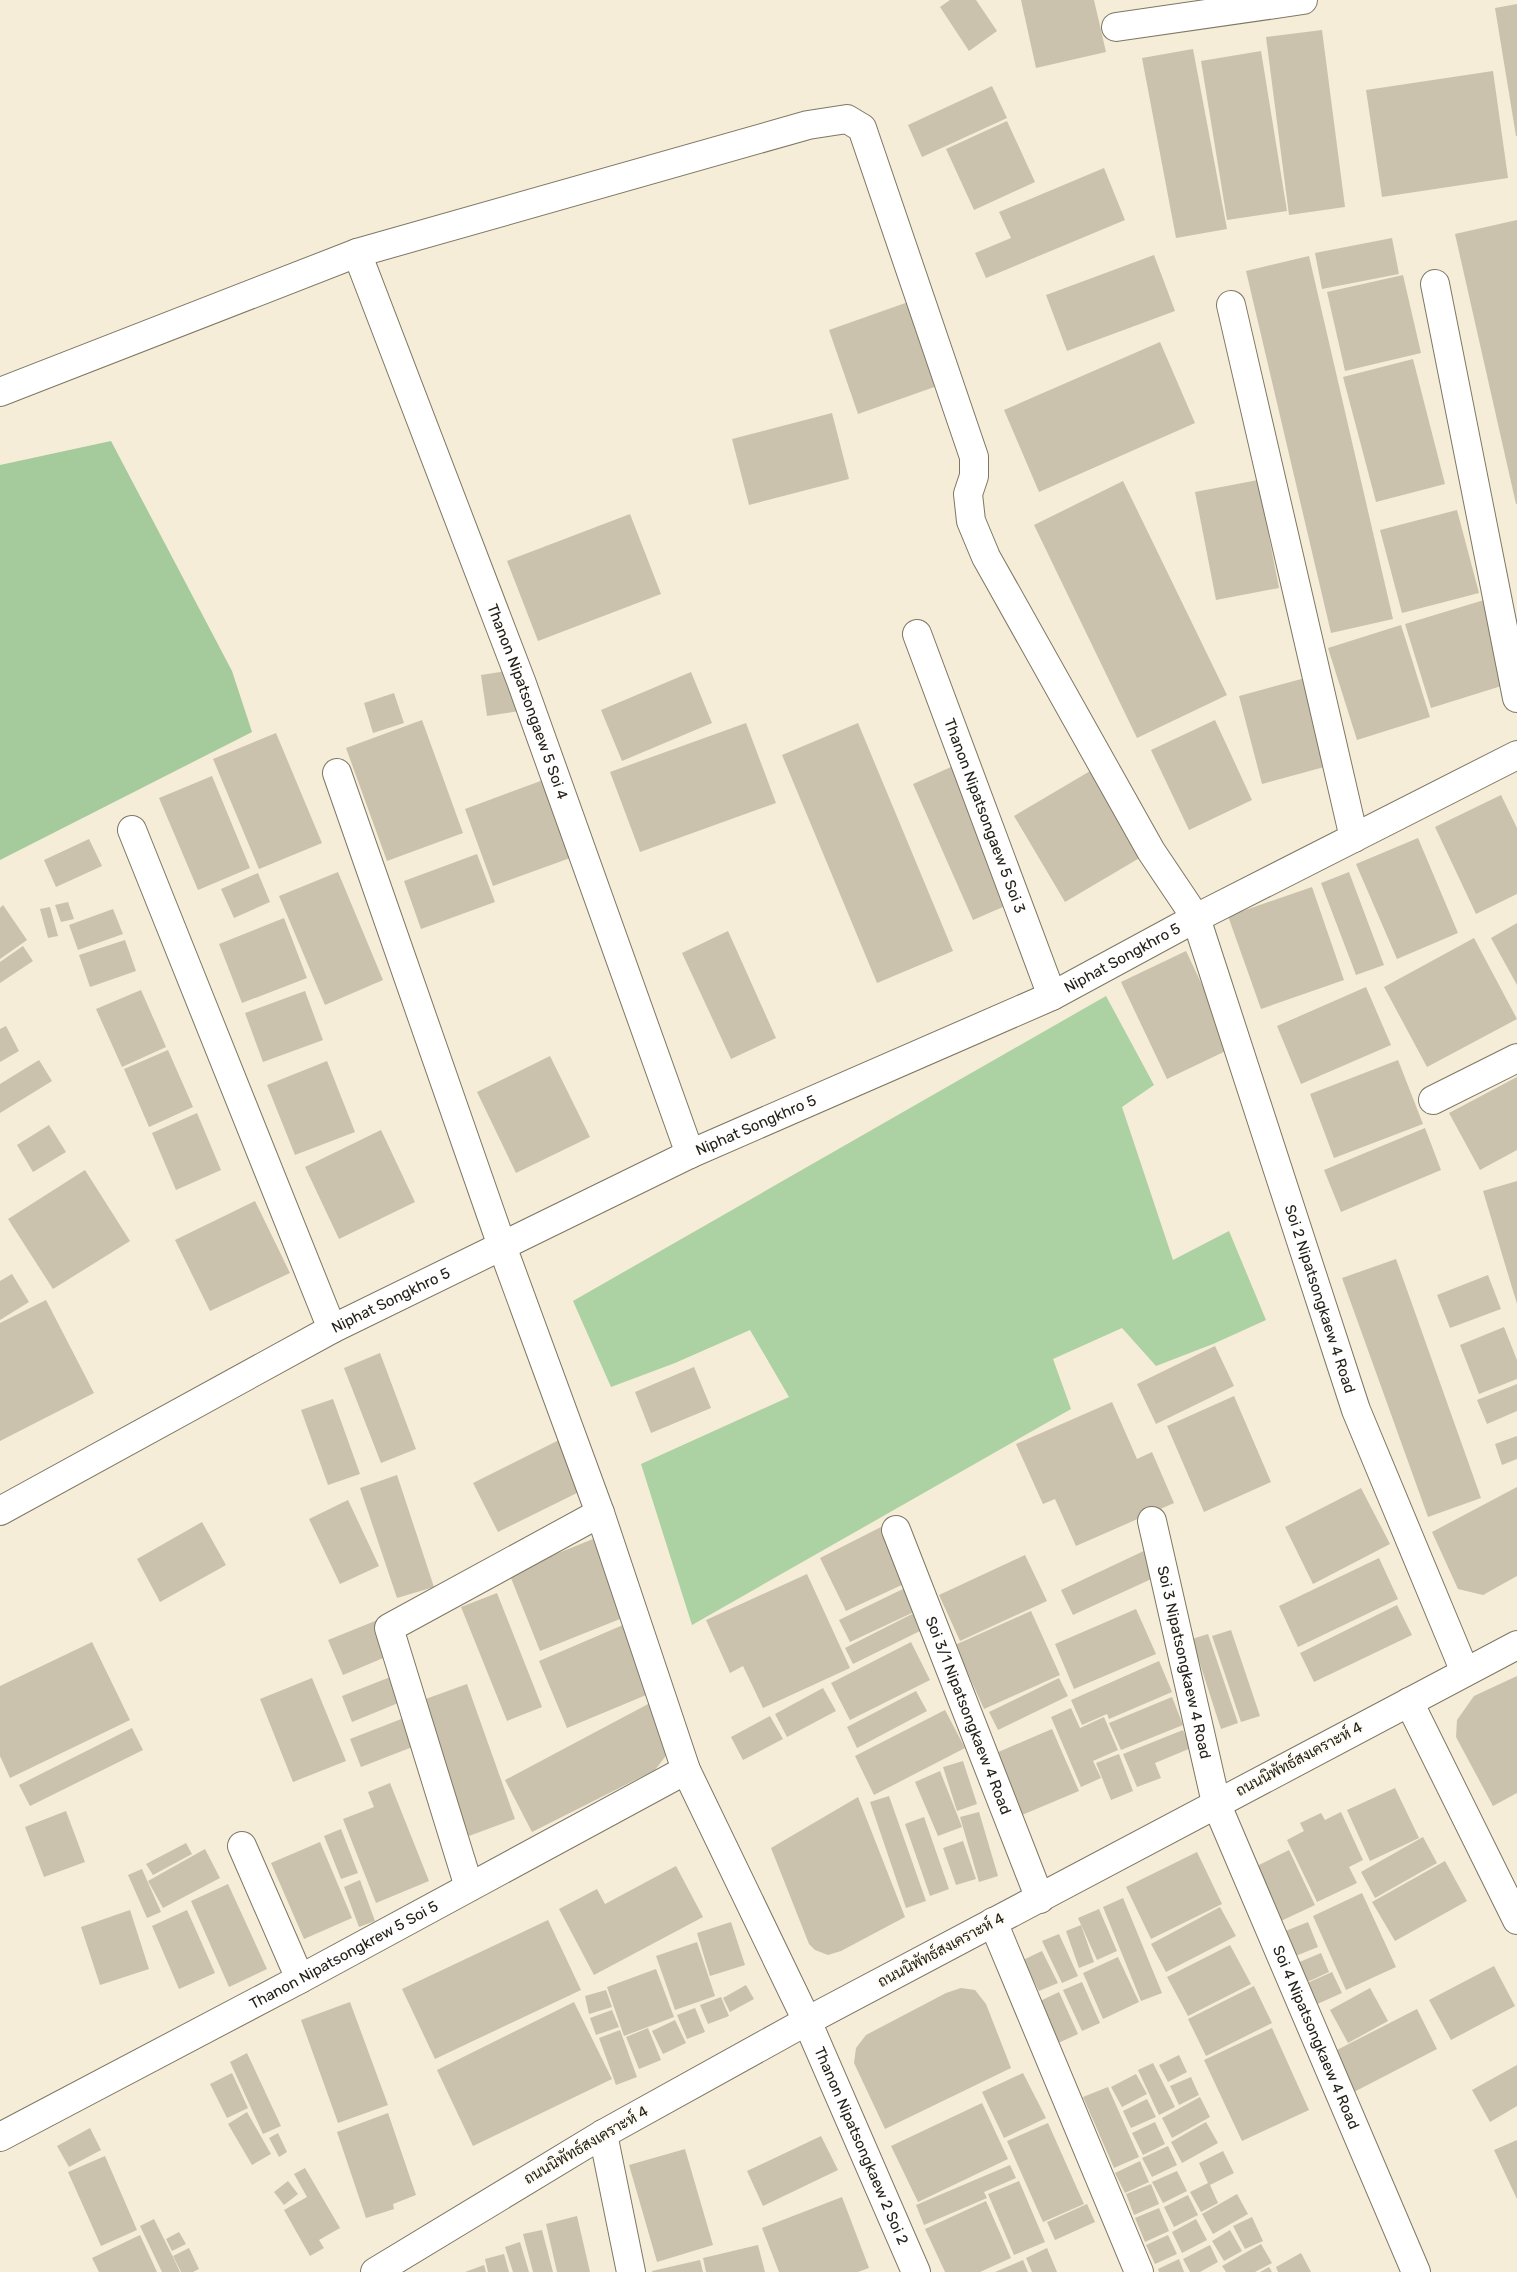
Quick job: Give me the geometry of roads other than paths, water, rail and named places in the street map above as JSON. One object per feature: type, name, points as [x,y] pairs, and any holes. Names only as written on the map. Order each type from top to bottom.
[{"type":"street","points":[[1116,27],[1303,0]]},
{"type":"street","name":"Soi 2 Nipatsongkaew 4 Road","points":[[0,392],[357,253],[808,125],[847,119],[862,128],[974,457],[974,476],[968,494],[971,521],[986,557],[1151,851],[1196,918],[1356,1410],[1465,1672]]},
{"type":"street","name":"Thanon Nipatsongaew 5 Soi 4","points":[[357,253],[521,681],[690,1154]]},
{"type":"street","points":[[1435,284],[1517,698]]},
{"type":"street","points":[[1230,305],[1354,838]]},
{"type":"street","name":"Thanon Nipatsongaew 5 Soi 3","points":[[917,634],[1052,996]]},
{"type":"street","name":"Niphat Songkhro 5","points":[[0,1511],[332,1329],[690,1154],[1052,996],[1196,918],[1517,755]]},
{"type":"street","name":"Thanon Nipatsongkaew 2 Soi 2","points":[[337,773],[502,1246],[600,1513],[686,1770],[807,2021],[916,2272]]},
{"type":"street","points":[[132,830],[332,1329]]},
{"type":"street","points":[[1432,1100],[1517,1058]]},
{"type":"street","points":[[469,1887],[388,1628],[600,1513]]},
{"type":"street","name":"Soi 3 Nipatsongkaew 4 Road","points":[[1152,1521],[1216,1803]]},
{"type":"street","name":"Soi 3/1 Nipatsongkaew 4 Road","points":[[896,1530],[1040,1899]]},
{"type":"street","name":"ถนนนิพัทธ์สงเคราะห์ 4","points":[[375,2272],[603,2134],[807,2021],[1517,1645]]},
{"type":"street","points":[[1409,1702],[1517,1920]]},
{"type":"street","name":"Thanon Nipatsongkrew 5 Soi 5","points":[[0,2137],[300,1979],[686,1770]]},
{"type":"street","name":"Soi 4 Nipatsongkaew 4 Road","points":[[1216,1803],[1416,2272]]},
{"type":"street","points":[[242,1846],[300,1979]]},
{"type":"street","points":[[993,1922],[1140,2272]]},
{"type":"street","points":[[603,2134],[631,2272]]}]
